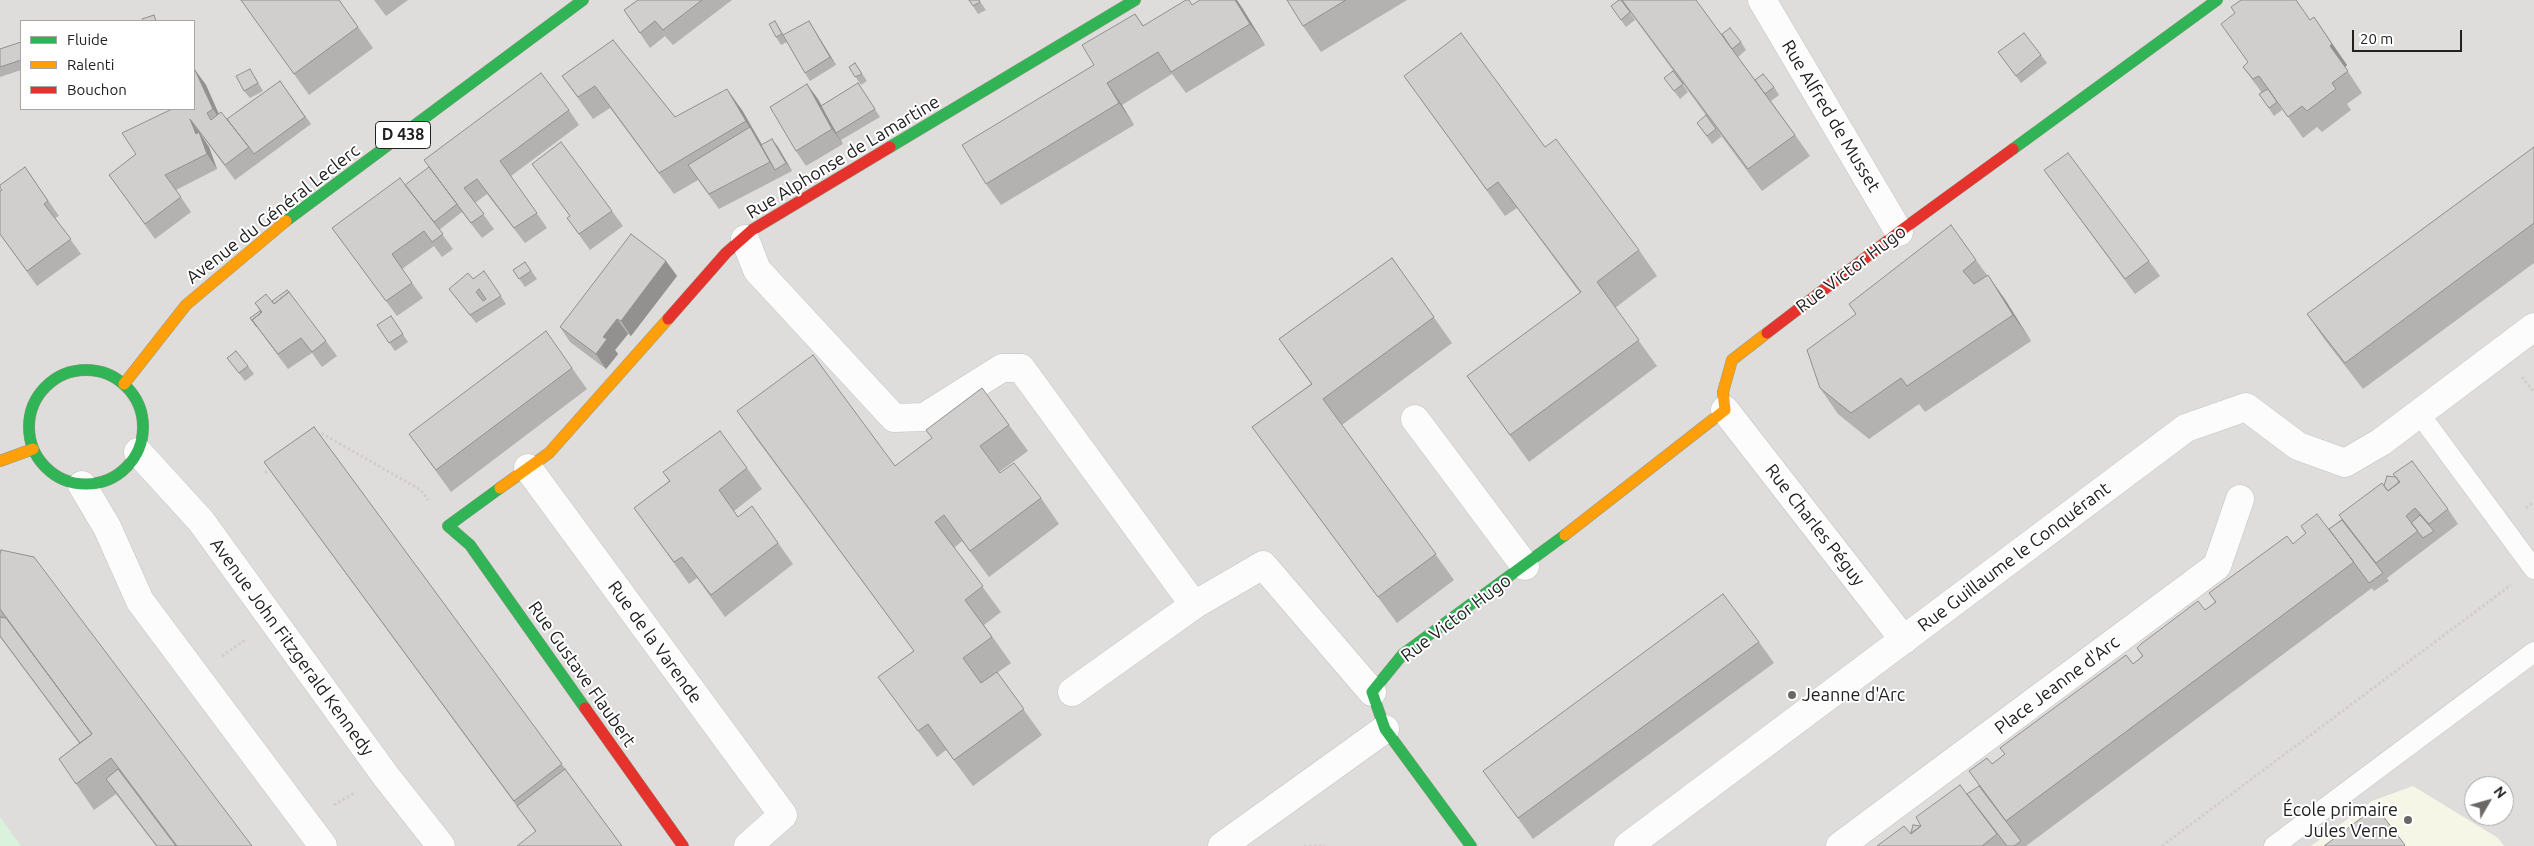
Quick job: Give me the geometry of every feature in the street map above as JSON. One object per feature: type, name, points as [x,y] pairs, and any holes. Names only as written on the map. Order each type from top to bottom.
[{"type":"street","name":"Avenue du Général Leclerc","points":[[124,384],[186,305],[224,272],[276,229],[583,0]]},
{"type":"street","name":"Rue Alphonse de Lamartine","points":[[448,526],[549,453],[726,254],[745,239],[752,230],[1135,0]]},
{"type":"street","name":"Rue Alfred de Musset","points":[[1762,0],[1899,232]]},
{"type":"street","name":"Rue Victor Hugo","points":[[1372,692],[1403,654],[1525,566],[1725,410],[1723,392],[1732,360],[1899,232],[2217,0]]},
{"type":"street","points":[[745,239],[757,270],[894,418],[924,417],[1002,368],[1021,368],[1194,605]]},
{"type":"street","points":[[2418,412],[2534,327]]},
{"type":"street","points":[[75,370],[93,370],[109,374],[124,384],[138,403],[143,428],[138,452],[131,464],[109,480],[82,484],[66,481],[52,474],[41,463],[33,449],[29,432],[30,416],[36,399],[45,386],[59,376],[75,370]]},
{"type":"street","name":"Rue Guillaume le Conquérant","points":[[1644,841],[1904,640],[2186,428],[2246,407],[2298,446],[2345,462],[2381,442],[2418,412]]},
{"type":"street","name":"Rue Charles Péguy","points":[[1725,410],[1904,640]]},
{"type":"street","name":"Rue Victor Hugo","points":[[1415,419],[1525,566]]},
{"type":"street","points":[[0,461],[33,449]]},
{"type":"street","name":"Avenue John Fitzgerald Kennedy","points":[[138,452],[201,521],[385,775],[441,846]]},
{"type":"street","name":"Rue de la Varende","points":[[528,468],[782,815],[748,846]]},
{"type":"street","points":[[82,484],[108,527],[140,601],[323,846]]},
{"type":"street","name":"Place Jeanne d'Arc","points":[[1840,846],[2217,566],[2240,499]]},
{"type":"street","name":"Rue Gustave Flaubert","points":[[448,526],[470,545],[683,846]]},
{"type":"street","points":[[1072,692],[1194,605],[1263,565],[1372,692],[1385,729],[1471,846]]},
{"type":"street","points":[[1222,846],[1385,729]]},
{"type":"lane","points":[[2418,412],[2534,569]]},
{"type":"lane","points":[[2274,846],[2534,652]]},
{"type":"path","points":[[313,439],[321,433],[421,490],[448,526]]},
{"type":"path","points":[[265,473],[273,468]]},
{"type":"path","points":[[2162,846],[2534,569]]},
{"type":"path","points":[[195,675],[273,622]]},
{"type":"path","points":[[306,821],[385,775]]},
{"type":"path","points":[[1304,846],[1325,846]]},
{"type":"shaded area","points":[[0,0],[2534,0],[2534,846],[0,846]]},
{"type":"shaded area","name":"École primaire Jules Verne","points":[[2413,786],[2464,817],[2464,826],[2478,826],[2498,838],[2504,846],[2311,846],[2372,801]]},
{"type":"green space","points":[[0,817],[21,846],[0,846]]},
{"type":"building","points":[[241,0],[339,0],[358,27],[294,74]]},
{"type":"building","points":[[638,0],[702,0],[663,30],[655,21],[640,33],[624,10]]},
{"type":"building","points":[[969,0],[979,0],[980,2],[973,6]]},
{"type":"building","points":[[1189,0],[1192,5],[1200,0],[1235,0],[1250,24],[1171,72],[1158,52],[1107,83],[1119,103],[986,184],[962,145],[1094,65],[1082,45],[1135,14],[1143,26]]},
{"type":"building","points":[[1287,0],[1346,0],[1303,26]]},
{"type":"building","points":[[1619,0],[1630,12],[1621,20],[1611,6]]},
{"type":"building","points":[[1622,0],[1696,0],[1795,135],[1748,169]]},
{"type":"building","points":[[2241,0],[2296,0],[2310,20],[2314,17],[2332,44],[2330,46],[2348,71],[2332,83],[2336,89],[2307,111],[2302,106],[2288,117],[2259,76],[2253,79],[2243,67],[2248,62],[2221,24],[2235,13],[2231,7]]},
{"type":"building","points":[[154,15],[156,20],[142,20]]},
{"type":"building","points":[[775,21],[782,34],[776,37],[769,24]]},
{"type":"building","points":[[809,21],[830,57],[805,73],[783,35]]},
{"type":"building","points":[[1730,28],[1741,42],[1732,49],[1722,34]]},
{"type":"building","points":[[1461,33],[1545,147],[1556,139],[1639,250],[1597,282],[1639,340],[1510,435],[1467,376],[1581,292],[1498,182],[1487,190],[1404,76]]},
{"type":"building","points":[[2024,33],[2041,55],[2016,76],[1998,52]]},
{"type":"building","points":[[613,40],[675,117],[727,89],[746,121],[659,173],[595,86],[578,97],[562,76]]},
{"type":"building","points":[[20,42],[20,60],[0,67],[0,49]]},
{"type":"building","points":[[855,63],[862,74],[855,77],[849,67]]},
{"type":"building","points":[[250,69],[258,83],[244,91],[236,76]]},
{"type":"building","points":[[195,70],[213,109],[207,113],[211,120],[221,112],[249,147],[225,165],[190,119],[196,134],[199,132],[207,154],[165,175],[181,197],[145,224],[109,175],[136,154],[122,133],[170,110],[195,110]]},
{"type":"building","points":[[1673,71],[1683,84],[1674,91],[1664,78]]},
{"type":"building","points":[[541,73],[569,110],[500,161],[537,213],[514,228],[477,179],[464,188],[484,214],[471,223],[424,160]]},
{"type":"building","points":[[1763,74],[1774,87],[1765,94],[1755,80]]},
{"type":"building","points":[[280,81],[305,117],[254,154],[227,119]]},
{"type":"building","points":[[858,83],[875,109],[836,133],[821,106]]},
{"type":"building","points":[[807,84],[832,129],[796,151],[770,107]]},
{"type":"building","points":[[2268,89],[2277,102],[2269,108],[2259,94]]},
{"type":"building","points":[[1706,115],[1716,129],[1707,136],[1697,123]]},
{"type":"building","points":[[750,127],[770,162],[709,194],[688,165]]},
{"type":"building","points":[[772,139],[786,163],[775,170],[761,145]]},
{"type":"building","points":[[561,142],[612,211],[579,234],[567,218],[570,216],[532,164]]},
{"type":"building","points":[[2534,147],[2534,223],[2345,363],[2307,314]]},
{"type":"building","points":[[2068,153],[2149,261],[2125,279],[2044,170]]},
{"type":"building","points":[[25,167],[48,201],[44,204],[71,239],[27,271],[0,234],[0,191],[2,190],[0,185]]},
{"type":"building","points":[[429,167],[457,204],[434,222],[405,185]]},
{"type":"building","points":[[400,178],[443,234],[432,242],[424,231],[392,254],[412,283],[386,301],[332,228]]},
{"type":"building","points":[[1951,225],[1976,260],[1963,271],[1974,284],[1988,275],[2013,315],[1907,386],[1901,378],[1851,413],[1820,388],[1807,350],[1856,314],[1849,304]]},
{"type":"building","points":[[631,234],[666,261],[621,321],[617,319],[603,337],[607,339],[596,354],[560,327]]},
{"type":"building","points":[[1392,258],[1434,317],[1323,399],[1436,554],[1378,597],[1252,427],[1312,384],[1279,339]]},
{"type":"building","points":[[525,262],[531,271],[519,279],[513,270]]},
{"type":"building","points":[[484,271],[501,296],[470,315],[449,289],[468,273],[473,279]],"holes":[[[479,289],[486,299],[483,301],[476,292]]]},
{"type":"building","points":[[287,290],[289,292],[274,304],[272,301]]},
{"type":"building","points":[[289,292],[326,341],[312,352],[301,338],[278,354],[252,320],[262,312],[255,303],[266,294],[274,304]]},
{"type":"building","points":[[260,311],[261,313],[252,320],[257,327],[250,318]]},
{"type":"building","points":[[391,316],[403,334],[389,343],[377,325]]},
{"type":"building","points":[[546,331],[572,368],[436,470],[409,434]]},
{"type":"building","points":[[236,351],[248,366],[239,373],[227,358]]},
{"type":"building","points":[[813,355],[895,466],[932,438],[926,430],[982,388],[1009,425],[980,446],[1000,473],[1014,463],[1041,498],[970,551],[944,515],[935,522],[983,586],[965,600],[992,637],[963,658],[981,683],[997,672],[1024,709],[954,760],[928,724],[918,731],[878,677],[914,651],[737,411]]},
{"type":"building","points":[[314,427],[562,764],[514,801],[264,462]]},
{"type":"building","points":[[720,431],[747,468],[719,490],[738,517],[752,506],[778,543],[711,595],[682,557],[674,562],[634,508],[670,481],[663,472]]},
{"type":"building","points":[[2412,461],[2448,509],[2429,524],[2415,508],[2406,516],[2418,531],[2376,563],[2339,515],[2382,483],[2388,491],[2400,482],[2393,474]]},
{"type":"building","points":[[2387,476],[2396,477],[2399,482],[2388,491],[2384,486]]},
{"type":"building","points":[[2317,514],[2354,562],[2006,821],[1969,771],[1987,758],[1992,764],[2005,754],[2000,748],[2126,655],[2133,664],[2143,656],[2137,648],[2141,644],[2198,601],[2205,610],[2216,602],[2209,593],[2287,536],[2293,544],[2306,533],[2301,526]]},
{"type":"building","points":[[2420,515],[2434,531],[2423,538],[2411,523]]},
{"type":"building","points":[[2342,520],[2383,573],[2369,583],[2329,529]]},
{"type":"building","points":[[1,550],[34,557],[252,846],[177,846],[111,758],[76,784],[59,759],[92,734],[0,609]]},
{"type":"building","points":[[1723,594],[1759,642],[1518,818],[1483,771]]},
{"type":"building","points":[[0,617],[6,618],[92,734],[80,743],[0,636]]},
{"type":"building","points":[[118,769],[176,846],[157,846],[106,779]]},
{"type":"building","points":[[565,769],[622,846],[517,846],[536,831],[517,806]]},
{"type":"building","points":[[1960,785],[1997,834],[1982,846],[1877,846],[1904,826],[1911,834],[1921,826],[1916,817]]},
{"type":"building","points":[[1979,786],[2021,841],[2014,846],[2007,846],[1967,794]]},
{"type":"building","points":[[2376,807],[2404,846],[2324,846]]},
{"type":"building","points":[[1913,825],[1921,826],[1911,833]]},
{"type":"traffic: fast","points":[[286,221],[583,0]]},
{"type":"traffic: fast","points":[[890,147],[1135,0]]},
{"type":"traffic: fast","points":[[2013,149],[2217,0]]},
{"type":"traffic: fast","points":[[86,370],[108,374],[126,387],[139,405],[143,427],[139,449],[126,467],[108,480],[86,484],[64,480],[46,467],[33,449],[29,427],[33,405],[46,387],[64,374],[86,370]]},
{"type":"traffic: fast","points":[[500,488],[448,526],[470,545],[585,708]]},
{"type":"traffic: fast","points":[[1471,846],[1385,729],[1372,692],[1403,654],[1565,535]]},
{"type":"traffic: slow","points":[[124,384],[186,305],[286,221]]},
{"type":"traffic: slow","points":[[500,488],[549,453],[668,319]]},
{"type":"traffic: slow","points":[[1565,535],[1725,410],[1723,392],[1732,360],[1767,333]]},
{"type":"traffic: slow","points":[[0,461],[33,449]]},
{"type":"traffic: jam","points":[[668,319],[726,253],[752,230],[890,147]]},
{"type":"traffic: jam","points":[[1767,333],[1899,232],[2013,149]]},
{"type":"traffic: jam","points":[[585,708],[683,846]]},
{"type":"place","name":"Jeanne d'Arc","points":[[1792,695]]},
{"type":"place","name":"École primaire Jules Verne","points":[[2408,820]]}]
